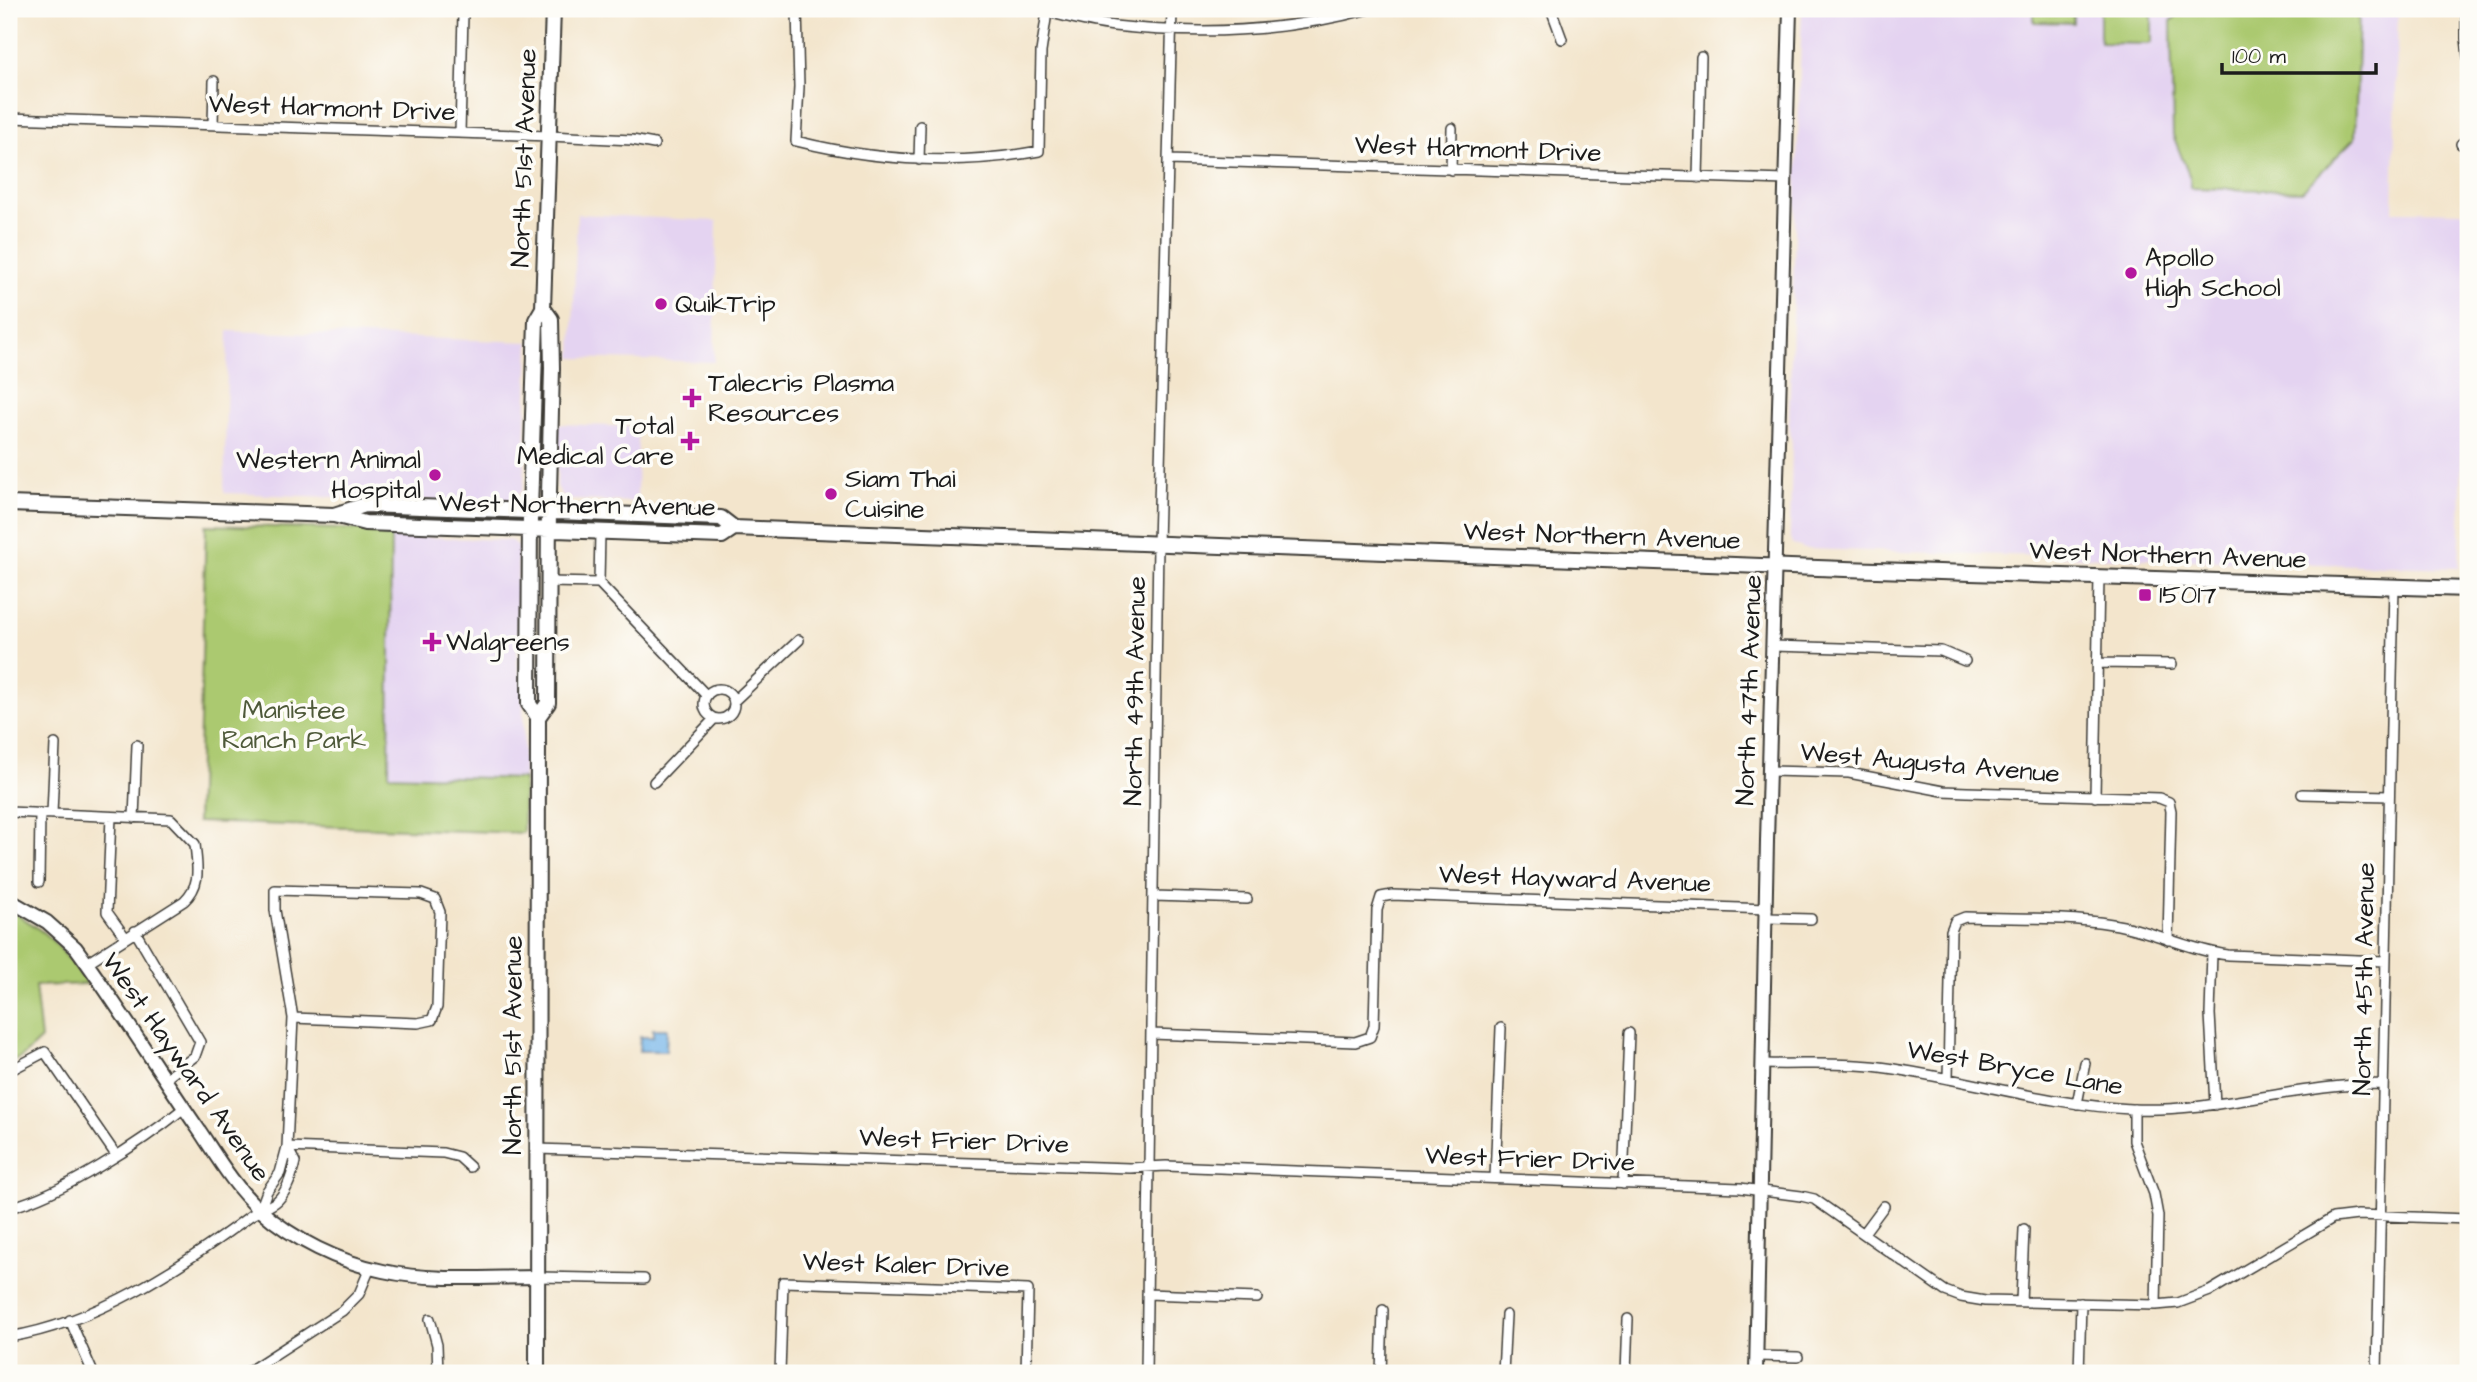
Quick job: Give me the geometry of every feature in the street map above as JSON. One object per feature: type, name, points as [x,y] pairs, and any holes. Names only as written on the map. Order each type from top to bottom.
[{"type":"main road","name":"North 51st Avenue","points":[[537,1373],[538,718],[529,704],[530,511],[536,320],[543,308],[553,9]]},
{"type":"main road","name":"North 51st Avenue","points":[[538,718],[548,704],[552,332],[551,320],[543,308]]},
{"type":"main road","name":"West Northern Avenue","points":[[9,504],[334,515],[365,523],[548,531],[722,536],[734,528]]},
{"type":"main road","name":"West Northern Avenue","points":[[334,515],[365,505],[721,518],[734,528],[2468,589]]},
{"type":"street","points":[[797,9],[799,87],[796,141],[861,155],[919,160],[995,157],[1039,151],[1041,52],[1047,12]]},
{"type":"street","points":[[1035,9],[1112,26],[1172,29],[1292,25],[1369,9]]},
{"type":"street","name":"North 49th Avenue","points":[[1146,1373],[1158,544],[1172,9]]},
{"type":"street","points":[[1551,9],[1562,38]]},
{"type":"street","name":"North 47th Avenue","points":[[1756,1373],[1790,9]]},
{"type":"street","points":[[2466,9],[2468,57]]},
{"type":"street","points":[[460,133],[463,14]]},
{"type":"street","points":[[1698,178],[1702,57]]},
{"type":"street","points":[[213,125],[214,81]]},
{"type":"street","name":"West Harmont Drive","points":[[9,118],[549,136],[632,140],[654,144]]},
{"type":"street","points":[[919,160],[920,126]]},
{"type":"street","points":[[1451,170],[1452,128]]},
{"type":"street","name":"West Harmont Drive","points":[[1169,160],[1786,180]]},
{"type":"street","points":[[600,532],[599,583],[706,695]]},
{"type":"street","points":[[2095,797],[2099,576]]},
{"type":"street","points":[[548,582],[599,583]]},
{"type":"street","name":"North 45th Avenue","points":[[2377,1373],[2394,586]]},
{"type":"street","points":[[654,782],[714,719],[729,715],[734,701],[799,640]]},
{"type":"street","points":[[1773,646],[1941,651],[1965,661]]},
{"type":"street","points":[[2097,663],[2172,664]]},
{"type":"street","points":[[714,719],[704,709],[706,695],[714,690],[724,690],[734,701]]},
{"type":"street","points":[[52,814],[54,744]]},
{"type":"street","points":[[134,818],[137,745]]},
{"type":"street","name":"West Augusta Avenue","points":[[1770,771],[1849,774],[1943,791],[2159,798],[2169,802],[2168,940]]},
{"type":"street","points":[[2302,794],[2389,796]]},
{"type":"street","points":[[9,812],[171,819],[195,844],[197,863],[194,891],[184,901],[87,964]]},
{"type":"street","points":[[39,882],[40,813]]},
{"type":"street","points":[[111,817],[107,912],[125,937]]},
{"type":"street","points":[[260,1210],[267,1191],[280,1173],[287,1147],[293,1018],[275,910],[275,890],[421,894],[435,899],[440,912],[437,1007],[432,1020],[418,1023],[293,1018]]},
{"type":"street","name":"West Hayward Avenue","points":[[1152,1034],[1355,1042],[1370,1038],[1374,1026],[1377,910],[1381,897],[1392,895],[1767,913],[1811,919]]},
{"type":"street","points":[[1154,896],[1247,899]]},
{"type":"street","name":"West Hayward Avenue","points":[[9,900],[47,922],[76,948],[225,1169],[260,1210],[298,1238],[370,1268],[417,1276],[538,1277]]},
{"type":"street","points":[[1948,1079],[1951,931],[1955,921],[1965,918],[2115,924],[2212,953],[2385,961]]},
{"type":"street","points":[[135,931],[201,1042],[195,1056],[164,1079]]},
{"type":"street","points":[[2212,953],[2210,1014],[2215,1105]]},
{"type":"street","points":[[1495,1178],[1501,1028]]},
{"type":"street","points":[[1623,1184],[1629,1033]]},
{"type":"street","points":[[9,1071],[45,1052],[116,1155]]},
{"type":"street","name":"West Bryce Lane","points":[[1764,1063],[1868,1066],[2077,1104],[2134,1110],[2215,1105],[2317,1087],[2383,1084]]},
{"type":"street","points":[[2077,1104],[2085,1063]]},
{"type":"street","points":[[9,1208],[25,1204],[75,1179],[156,1131],[184,1108]]},
{"type":"street","points":[[2134,1110],[2134,1140],[2154,1194],[2158,1216],[2156,1305]]},
{"type":"street","points":[[287,1147],[443,1153],[458,1157],[470,1167]]},
{"type":"street","points":[[9,1337],[29,1334],[112,1302],[156,1278],[260,1210],[276,1203],[287,1187],[295,1162],[287,1147]]},
{"type":"street","name":"West Frier Drive","points":[[537,1149],[1740,1188],[1814,1199],[1945,1291],[1985,1301],[2156,1305],[2178,1303],[2210,1291],[2333,1218],[2358,1215],[2468,1219]]},
{"type":"street","points":[[1864,1233],[1884,1206]]},
{"type":"street","points":[[2021,1302],[2024,1229]]},
{"type":"street","points":[[246,1373],[342,1311],[359,1294],[370,1268]]},
{"type":"street","points":[[538,1277],[644,1279]]},
{"type":"street","name":"West Kaler Drive","points":[[780,1373],[783,1282],[1028,1290],[1026,1373]]},
{"type":"street","points":[[1147,1294],[1257,1297]]},
{"type":"street","points":[[2079,1373],[2081,1303]]},
{"type":"street","points":[[1381,1373],[1384,1310]]},
{"type":"street","points":[[1503,1373],[1506,1315]]},
{"type":"street","points":[[430,1319],[437,1345],[438,1373]]},
{"type":"street","points":[[1626,1373],[1628,1319]]},
{"type":"street","points":[[70,1320],[93,1373]]},
{"type":"street","points":[[1757,1356],[1798,1357]]},
{"type":"shaded area","name":"Apollo High School","points":[[1802,9],[2398,9],[2393,211],[2468,212],[2459,568],[1805,549],[1792,544],[1792,444],[1789,422]]},
{"type":"shaded area","points":[[577,214],[717,221],[714,362],[572,358]]},
{"type":"shaded area","points":[[228,331],[529,342],[522,491],[511,501],[500,503],[224,493]]},
{"type":"shaded area","points":[[558,424],[638,427],[637,502],[570,500],[562,496],[557,486]]},
{"type":"shaded area","points":[[391,536],[505,540],[512,541],[518,547],[517,662],[523,691],[524,779],[389,775]]},
{"type":"green space","points":[[2034,9],[2073,9],[2073,23],[2034,22]]},
{"type":"green space","points":[[2100,9],[2152,9],[2152,41],[2149,44],[2100,43]]},
{"type":"green space","points":[[2184,9],[2359,12],[2355,138],[2302,191],[2190,188],[2190,178],[2173,135],[2171,21]]},
{"type":"green space","name":"Manistee Ranch Park","points":[[206,525],[375,530],[384,536],[391,536],[389,775],[524,779],[523,833],[197,822]]},
{"type":"green space","points":[[9,910],[34,925],[53,941],[87,984],[35,986],[41,1039],[22,1057],[9,1063]]},
{"type":"water","points":[[653,1029],[667,1029],[666,1051],[639,1051],[640,1037],[653,1037]]},
{"type":"place","name":"Apollo High School","points":[[2131,273]]},
{"type":"place","name":"QuikTrip","points":[[661,304]]},
{"type":"place","name":"Talecris Plasma Resources","points":[[692,398]]},
{"type":"place","name":"Total Medical Care","points":[[690,441]]},
{"type":"place","name":"Western Animal Hospital","points":[[435,475]]},
{"type":"place","name":"Siam Thai Cuisine","points":[[831,494]]},
{"type":"place","name":"15017","points":[[2145,595]]},
{"type":"place","name":"Walgreens","points":[[432,642]]}]
